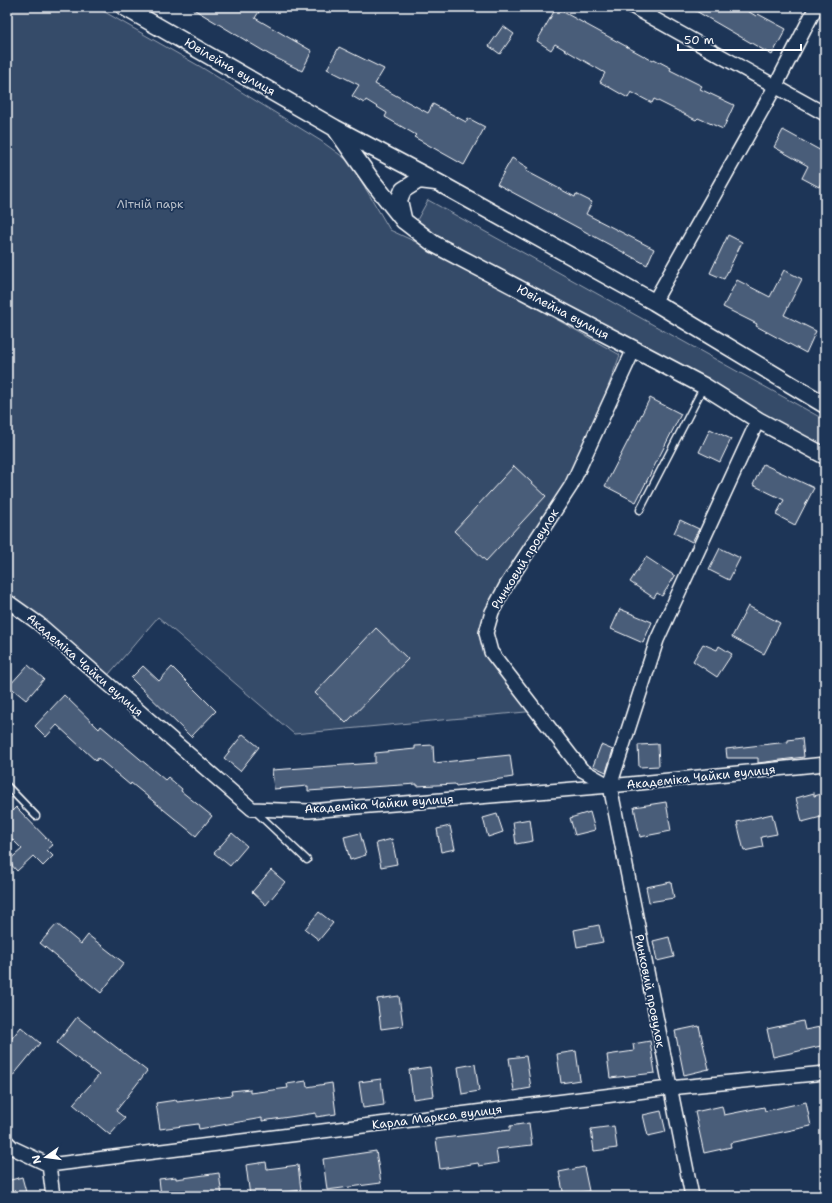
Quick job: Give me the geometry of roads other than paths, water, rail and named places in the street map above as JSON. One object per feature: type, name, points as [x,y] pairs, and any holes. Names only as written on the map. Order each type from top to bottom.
[{"type":"street","name":"Ювілейна вулиця","points":[[124,7],[335,128],[439,183],[654,302],[825,405]]},
{"type":"street","points":[[633,7],[825,114]]},
{"type":"street","points":[[654,302],[775,87],[816,7]]},
{"type":"street","name":"Ювілейна вулиця","points":[[335,128],[373,182],[404,220],[434,244],[704,386],[758,420],[825,456]]},
{"type":"street","points":[[404,220],[399,200],[403,190],[419,180],[439,183]]},
{"type":"street","name":"Ринковий провулок","points":[[610,786],[582,770],[491,652],[486,633],[492,612],[507,584],[571,486],[634,349]]},
{"type":"street","name":"Ринковий провулок","points":[[692,1196],[610,786],[657,640],[758,420]]},
{"type":"street","name":"Академіка Чайки вулиця","points":[[7,602],[38,623],[252,809],[309,811],[610,786],[825,764]]},
{"type":"street","name":"Карла Маркса вулиця","points":[[49,1165],[670,1088],[825,1073]]},
{"type":"street","points":[[7,1142],[13,1148],[49,1165],[53,1196]]},
{"type":"lane","points":[[640,510],[704,386]]},
{"type":"lane","points":[[7,786],[36,816]]},
{"type":"lane","points":[[252,809],[307,860]]},
{"type":"park label","name":"Літній парк","points":[[150,204]]}]
